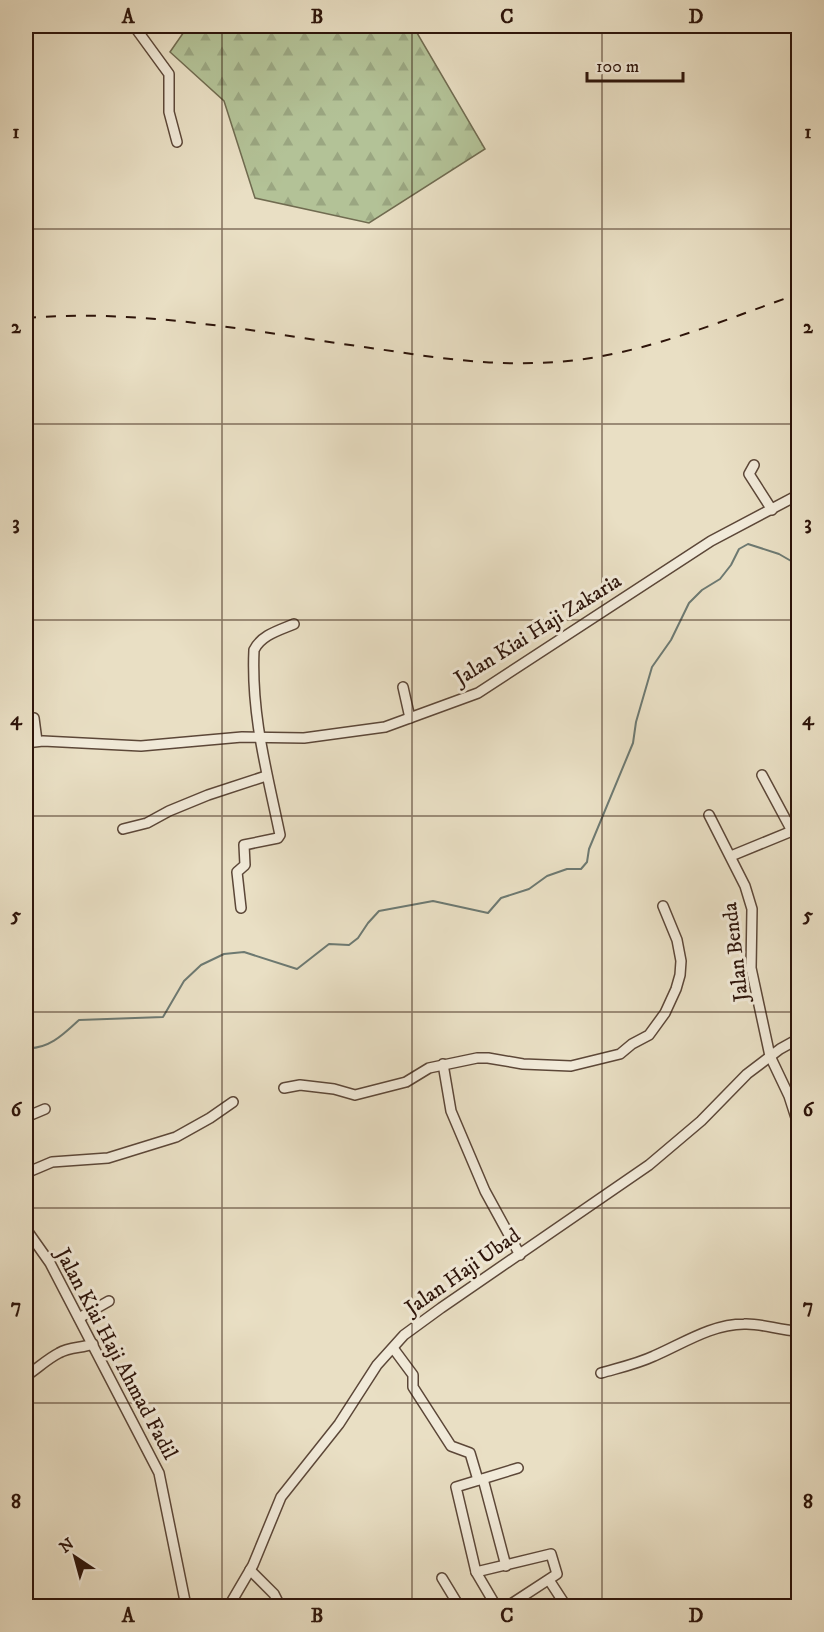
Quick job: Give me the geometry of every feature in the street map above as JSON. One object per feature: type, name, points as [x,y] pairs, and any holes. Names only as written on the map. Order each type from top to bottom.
[{"type":"street","points":[[134,26],[169,74],[169,112],[177,142]]},
{"type":"street","points":[[754,465],[749,474],[772,510]]},
{"type":"street","name":"Jalan Kiai Haji Zakaria","points":[[26,743],[37,741],[141,746],[207,739],[304,738],[385,727],[478,693],[711,541],[798,495]]},
{"type":"street","points":[[241,908],[237,872],[245,865],[244,844],[278,838],[280,835],[258,737],[255,711],[254,650],[257,642],[294,624]]},
{"type":"street","points":[[404,687],[410,718]]},
{"type":"street","points":[[34,718],[37,741]]},
{"type":"street","points":[[731,856],[795,829],[762,775]]},
{"type":"street","points":[[123,829],[147,824],[169,811],[266,776]]},
{"type":"street","name":"Jalan Benda","points":[[709,815],[745,886],[752,909],[751,968],[770,1056],[789,1096],[798,1124]]},
{"type":"street","points":[[284,1088],[300,1086],[334,1089],[355,1095],[406,1082],[429,1068],[443,1064],[483,1058],[523,1064],[583,1064],[620,1054],[649,1035],[665,1013],[676,989],[681,961],[677,940],[663,906]]},
{"type":"street","name":"Jalan Haji Ubad","points":[[229,1606],[250,1570],[281,1497],[339,1424],[377,1365],[404,1335],[649,1165],[676,1144],[747,1074],[770,1056],[798,1039]]},
{"type":"street","points":[[443,1064],[451,1111],[485,1191],[520,1255]]},
{"type":"street","points":[[26,1173],[52,1162],[108,1158],[176,1137],[233,1102]]},
{"type":"street","points":[[26,1117],[45,1109]]},
{"type":"street","name":"Jalan Kiai Haji Ahmad Fadil","points":[[26,1229],[50,1263],[159,1473],[186,1606]]},
{"type":"street","points":[[79,1318],[109,1301]]},
{"type":"street","points":[[601,1373],[645,1360],[711,1330],[727,1326],[743,1323],[798,1332]]},
{"type":"street","points":[[26,1376],[56,1354],[93,1344]]},
{"type":"street","points":[[393,1348],[413,1376],[413,1387],[451,1446],[470,1453],[481,1479],[506,1566]]},
{"type":"street","points":[[496,1606],[476,1572],[456,1487],[518,1468]]},
{"type":"street","points":[[476,1572],[551,1554],[557,1574],[508,1606]]},
{"type":"street","points":[[250,1570],[274,1594],[280,1606]]},
{"type":"street","points":[[442,1578],[459,1606]]},
{"type":"street","points":[[549,1580],[561,1605]]},
{"type":"street","points":[[290,1606],[298,1606]]},
{"type":"green space","points":[[188,26],[413,26],[485,149],[369,223],[255,198],[224,101],[170,52]]},
{"type":"waterway","points":[[26,1048],[48,1044],[79,1020],[163,1017],[184,981],[201,965],[224,954],[244,952],[297,969],[329,944],[349,945],[358,938],[379,911],[433,901],[488,913],[501,898],[529,889],[547,876],[567,869],[581,869],[587,862],[589,849],[633,743],[636,722],[652,667],[671,640],[689,603],[702,590],[720,579],[731,565],[739,549],[748,544],[779,554],[798,565]]},
{"type":"railway","points":[[26,318],[114,316],[158,319],[477,362],[536,363],[571,361],[638,348],[798,294]]}]
